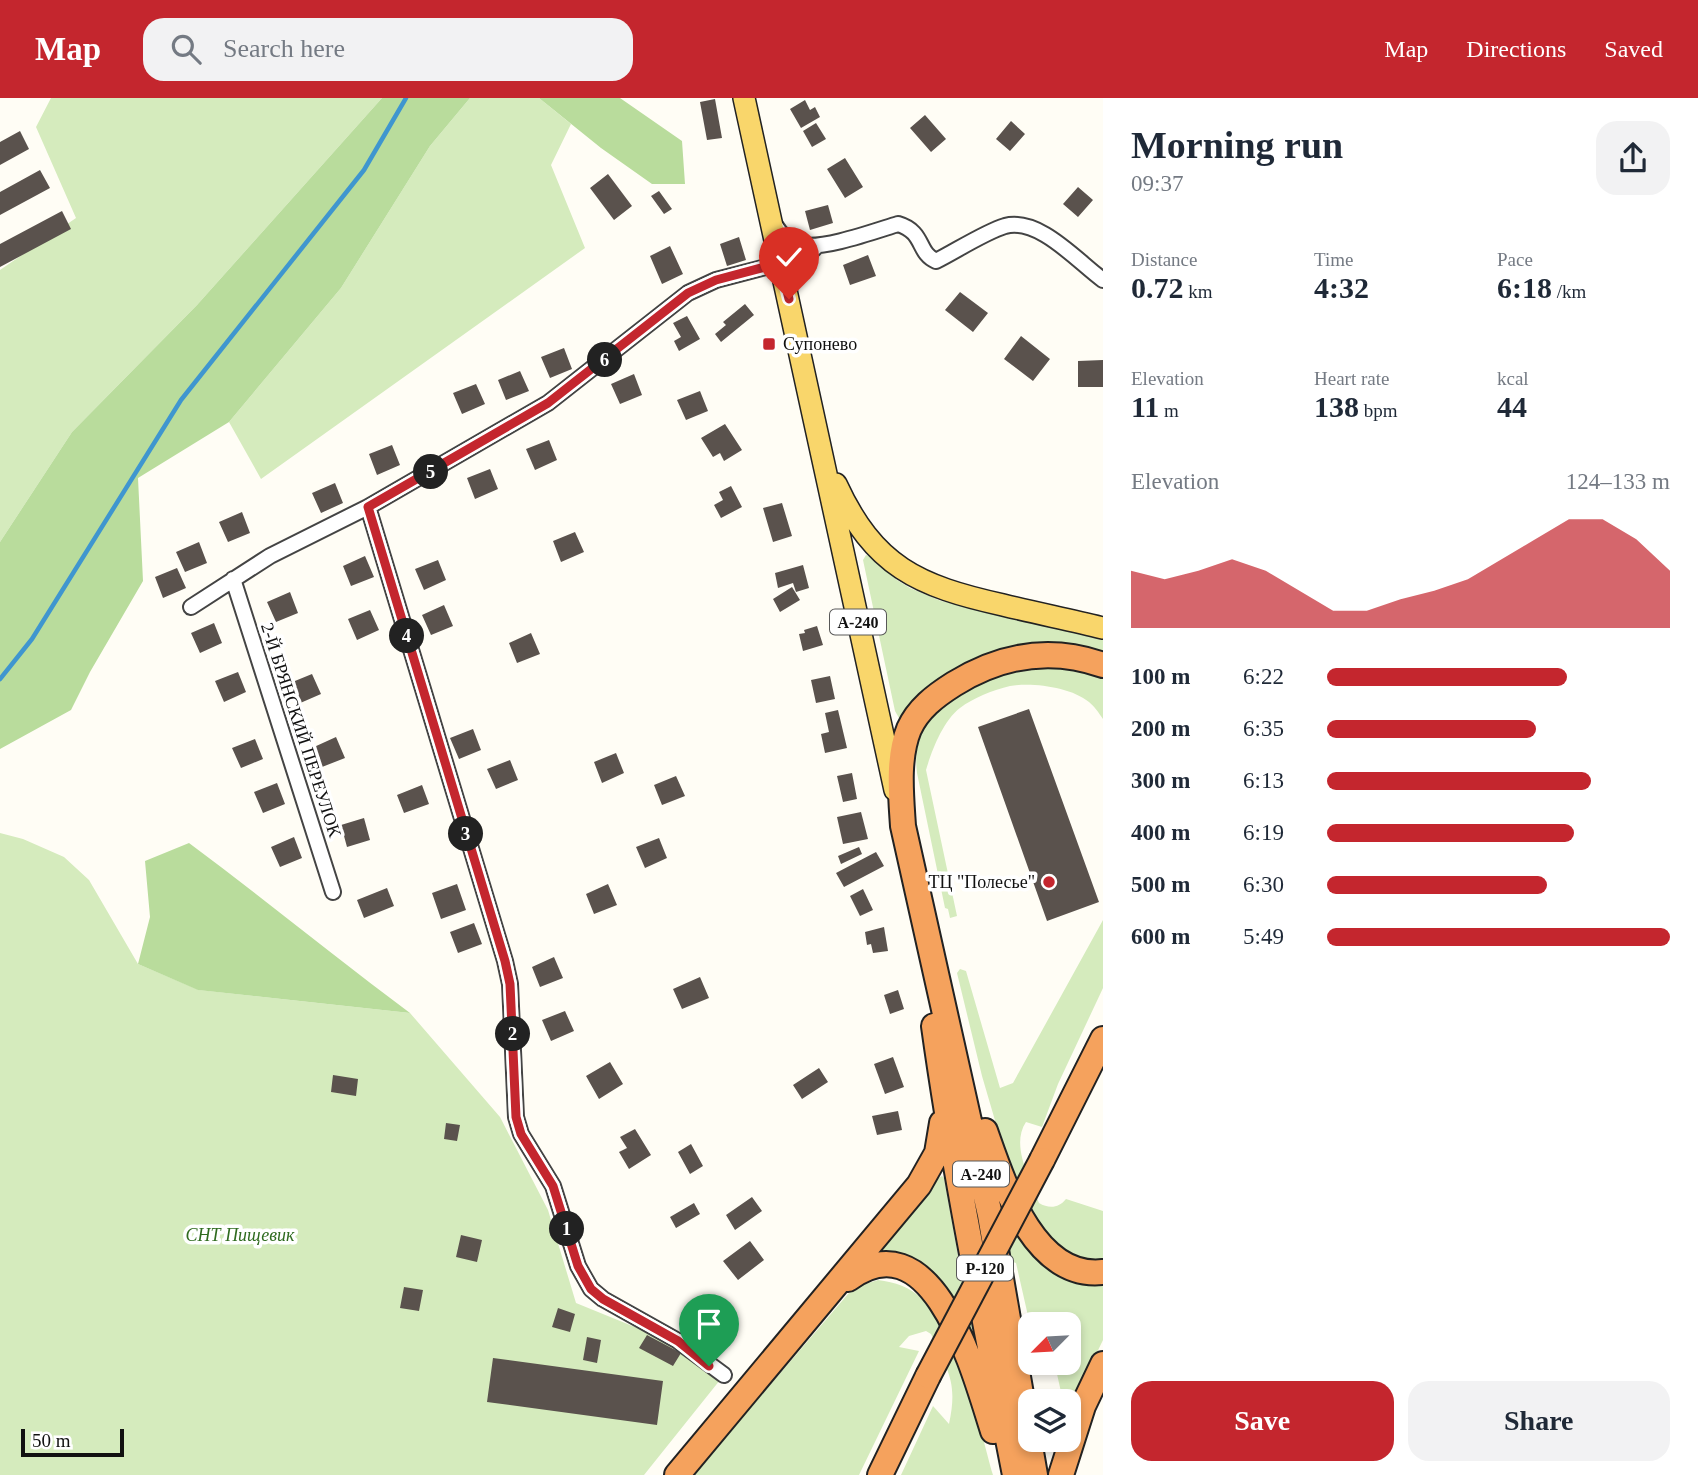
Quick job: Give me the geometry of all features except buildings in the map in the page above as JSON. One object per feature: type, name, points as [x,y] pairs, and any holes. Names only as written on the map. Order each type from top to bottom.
[{"type":"highway","points":[[903,826],[901,795],[904,745],[916,716],[931,700],[980,670],[1010,658],[1058,654],[1103,665]]},
{"type":"highway","name":"А-240","points":[[903,826],[990,1215],[1035,1475]]},
{"type":"highway","name":"А-240","points":[[913,876],[944,1101],[1014,1475]]},
{"type":"highway","name":"Р-120","points":[[880,1475],[928,1376],[1103,1039]]},
{"type":"highway","points":[[954,1048],[995,1160],[1030,1231],[1048,1253],[1066,1266],[1088,1273],[1103,1272]]},
{"type":"highway","points":[[677,1475],[899,1210],[930,1167],[940,1141],[944,1101]]},
{"type":"highway","points":[[820,1306],[851,1277],[879,1264],[899,1266],[929,1285],[939,1297],[959,1335],[1007,1475]]},
{"type":"highway","points":[[1061,1475],[1083,1406],[1103,1364]]},
{"type":"main road","name":"А-240","points":[[744,98],[903,826]]},
{"type":"main road","points":[[814,418],[831,472],[856,522],[888,559],[907,573],[945,591],[1103,628]]},
{"type":"street","points":[[768,212],[783,236],[801,246],[817,246],[898,224],[908,227],[916,234],[929,258],[936,261],[1004,226],[1023,224],[1040,230],[1103,280]]},
{"type":"street","points":[[789,299],[792,275],[817,246]]},
{"type":"street","points":[[191,607],[270,556],[368,507],[548,403],[688,293],[716,280],[780,263]]},
{"type":"street","points":[[368,507],[505,961],[510,984],[516,1117],[521,1134],[553,1186],[578,1266],[591,1289],[603,1299],[678,1341],[723,1375]]},
{"type":"street","name":"2-Й БРЯНСКИЙ ПЕРЕУЛОК","points":[[233,579],[333,891]]},
{"type":"green space","points":[[51,98],[382,98],[197,305],[72,432],[0,542],[0,270],[76,218],[36,127]]},
{"type":"green space","points":[[382,98],[470,98],[430,146],[341,288],[229,422],[138,478],[143,581],[71,710],[0,749],[0,542],[72,432],[197,305]]},
{"type":"green space","points":[[470,98],[539,98],[571,124],[551,165],[585,248],[261,479],[229,422],[341,288],[430,146]]},
{"type":"green space","points":[[539,98],[620,98],[682,141],[685,184],[652,184],[601,148]]},
{"type":"green space","points":[[866,555],[910,588],[941,601],[1103,637],[1103,653],[1044,643],[1022,644],[1002,649],[966,667],[899,718],[895,711],[863,560]]},
{"type":"green space","points":[[1054,663],[1103,675],[1103,719],[1089,702],[1062,689],[1040,685],[1010,686],[984,695],[960,708],[948,720],[935,745],[926,770],[957,916],[950,918],[948,909],[945,908],[917,773],[918,742],[930,719],[962,693],[1000,673]]},
{"type":"green space","name":"СНТ Пищевик","points":[[0,833],[23,839],[64,857],[89,880],[138,964],[199,990],[410,1013],[500,1117],[548,1210],[576,1303],[674,1343],[708,1373],[724,1375],[644,1475],[0,1475]]},
{"type":"green space","points":[[189,843],[410,1013],[198,990],[138,964],[150,917],[145,861]]},
{"type":"green space","points":[[1103,920],[1103,988],[1058,1084],[1042,1127],[1026,1122],[1020,1142],[1023,1163],[1039,1203],[1054,1207],[1066,1199],[1103,1211],[1103,1263],[1080,1262],[1041,1233],[1006,1158],[982,1076],[957,973],[960,969],[966,971],[1000,1088],[1013,1083]]},
{"type":"green space","points":[[942,1176],[977,1343],[973,1340],[952,1295],[940,1280],[882,1250],[936,1179]]},
{"type":"green space","points":[[996,1196],[1026,1244],[1050,1270],[1065,1279],[1083,1284],[1103,1284],[1103,1340],[1079,1389],[1060,1389],[1057,1376],[1082,1376],[1082,1312],[1027,1312],[1016,1263],[1010,1261]]},
{"type":"green space","points":[[878,1280],[912,1291],[935,1315],[947,1335],[966,1382],[993,1475],[901,1475],[933,1406],[949,1424],[952,1410],[950,1377],[931,1334],[926,1331],[909,1336],[899,1347],[919,1351],[859,1475],[693,1475],[848,1294],[859,1286]]},
{"type":"waterway","points":[[0,679],[32,639],[181,400],[364,170],[406,98]]},
{"type":"place","name":"Супонево","points":[[769,344]]},
{"type":"place","name":"ТЦ \"Полесье\"","points":[[1049,882]]},
{"type":"route","points":[[709,1366],[678,1341],[603,1299],[591,1289],[578,1266],[553,1186],[521,1134],[516,1117],[510,984],[505,961],[368,507],[548,403],[603,362],[662,312],[703,285],[780,263],[789,299]]}]
